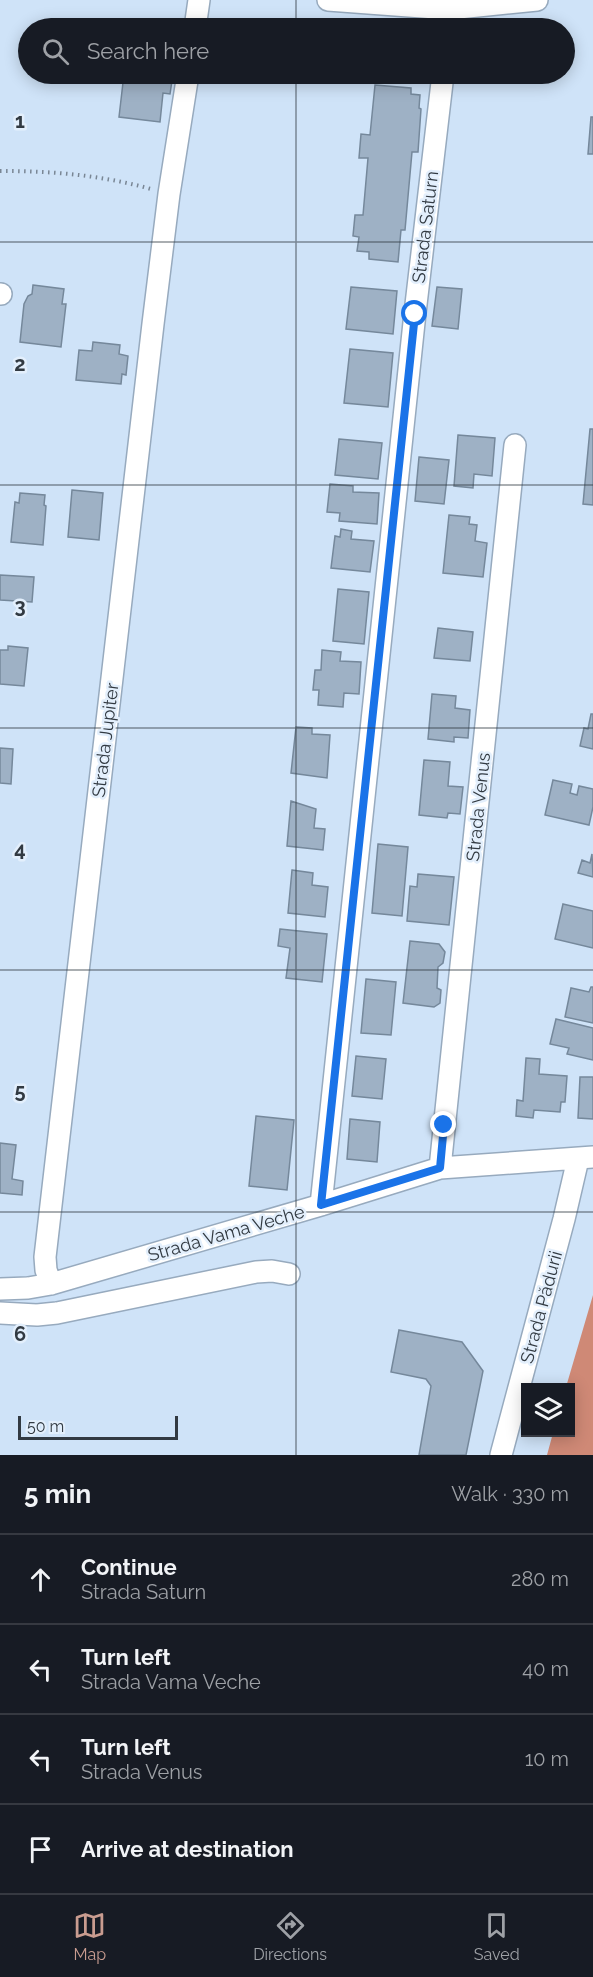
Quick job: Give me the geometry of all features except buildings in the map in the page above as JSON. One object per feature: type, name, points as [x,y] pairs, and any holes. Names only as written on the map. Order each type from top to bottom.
[{"type":"street","points":[[196,18],[199,0]]},
{"type":"street","points":[[328,0],[442,18]]},
{"type":"street","points":[[453,18],[537,0]]},
{"type":"street","name":"Strada Jupiter","points":[[51,1284],[46,1270],[45,1257],[169,194],[186,84]]},
{"type":"street","name":"Strada Saturn","points":[[321,1205],[415,314],[442,84]]},
{"type":"street","name":"Strada Venus","points":[[440,1168],[516,446]]},
{"type":"street","name":"Strada Vama Veche","points":[[0,1289],[51,1284],[440,1168],[586,1158]]},
{"type":"street","name":"Strada Pădurii","points":[[501,1455],[564,1219],[586,1158]]},
{"type":"street","points":[[0,1313],[37,1315],[57,1313],[256,1272],[272,1271],[289,1274]]},
{"type":"path","points":[[0,171],[47,171],[84,175],[118,180],[169,194]]},
{"type":"shaded area","points":[[593,1295],[593,1455],[547,1455],[552,1437],[575,1437],[575,1383],[567,1383]]},
{"type":"route","points":[[415,314],[321,1205],[440,1168],[444,1125]]}]
